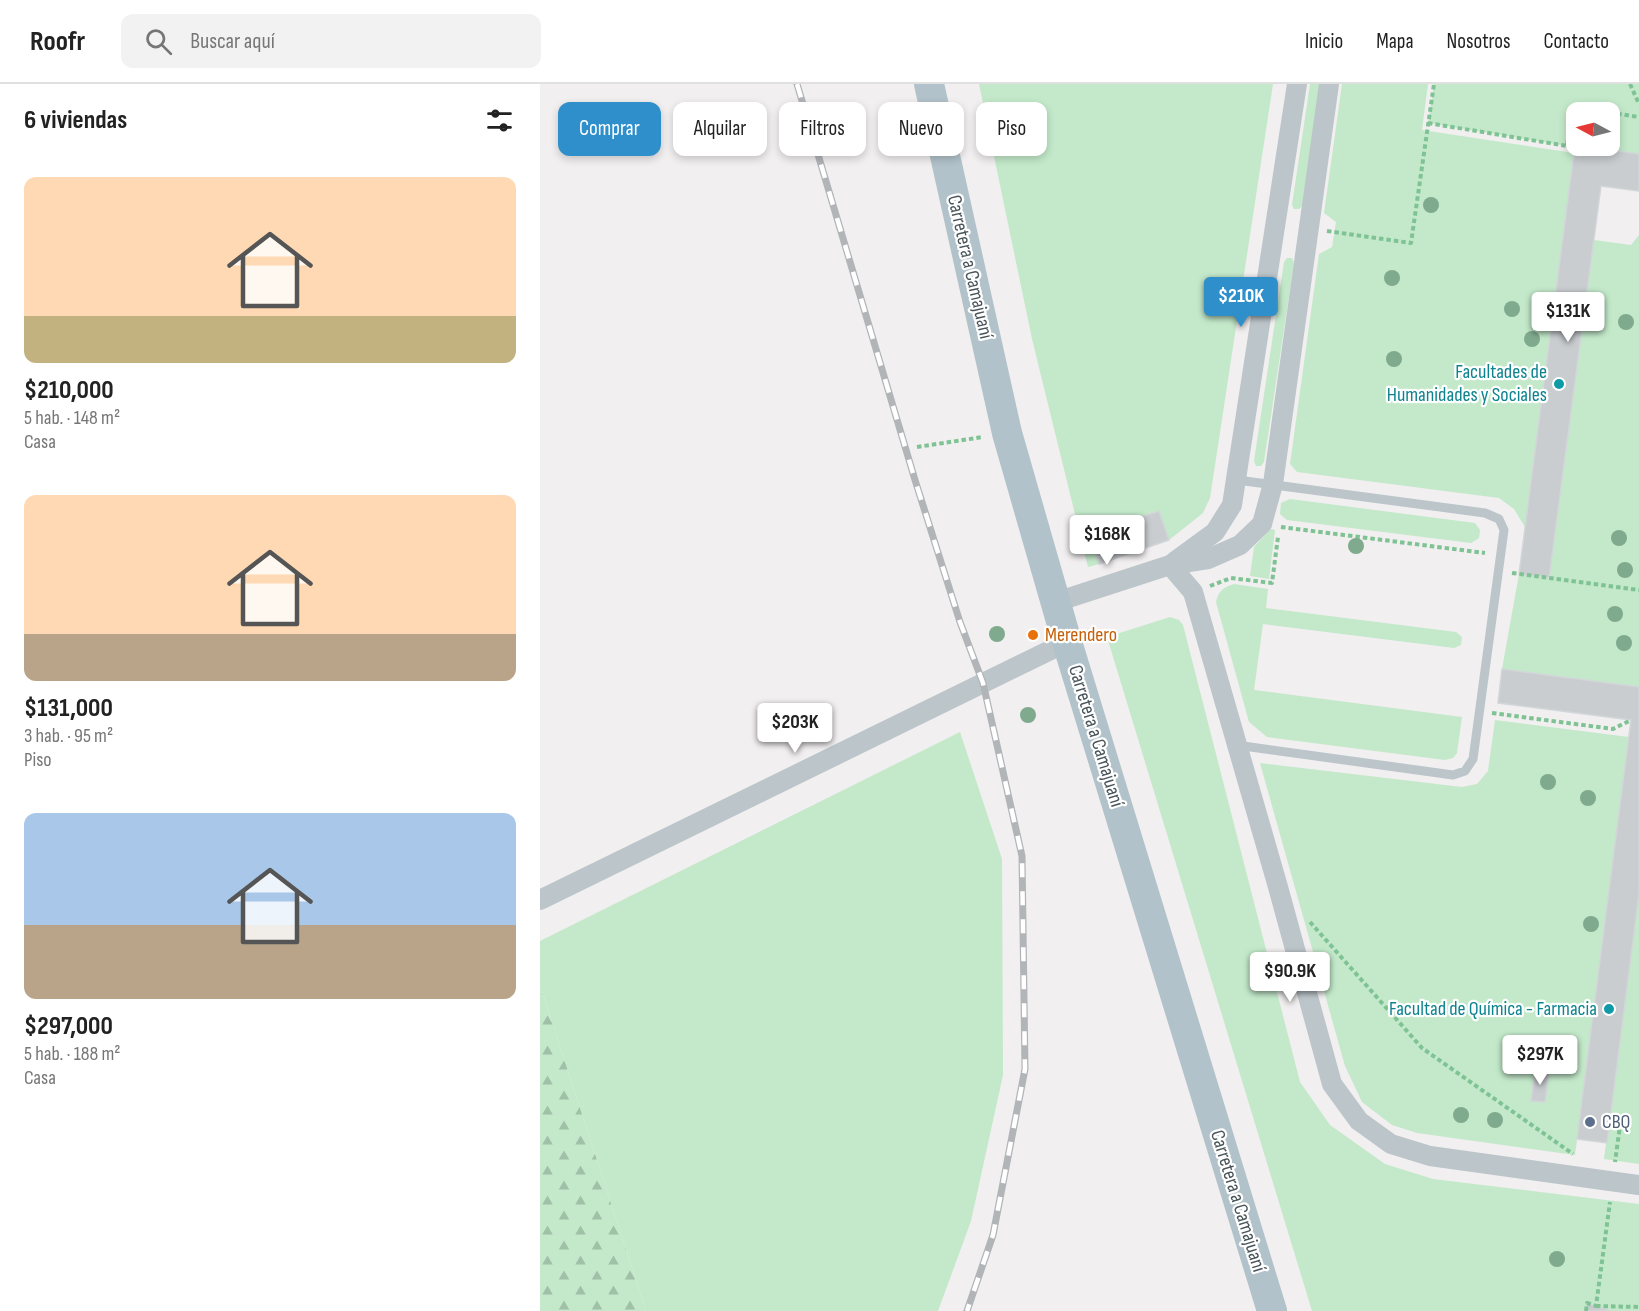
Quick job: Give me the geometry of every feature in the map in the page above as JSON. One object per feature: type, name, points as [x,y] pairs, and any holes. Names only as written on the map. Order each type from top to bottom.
[{"type":"main road","name":"Carretera a Camajuaní","points":[[929,84],[1007,433],[1067,642],[1272,1311]]},
{"type":"street","points":[[1170,565],[1215,532],[1232,505],[1297,84]]},
{"type":"street","points":[[1056,602],[1170,565],[1208,559],[1240,545],[1262,524],[1273,484],[1329,84]]},
{"type":"street","points":[[1170,565],[1193,592],[1332,1084],[1359,1121],[1391,1144],[1430,1156],[1639,1185]]},
{"type":"street","points":[[540,900],[1067,642]]},
{"type":"lane","points":[[1236,745],[1453,775],[1465,771],[1473,759],[1504,530],[1499,519],[1485,513],[1237,480]]},
{"type":"path","points":[[1309,228],[1411,243],[1434,84]]},
{"type":"path","points":[[1630,84],[1639,104]]},
{"type":"path","points":[[1428,123],[1567,146],[1573,107],[1639,117]]},
{"type":"path","points":[[917,447],[1007,433]]},
{"type":"path","points":[[1193,592],[1231,578],[1272,583],[1279,526],[1501,556]]},
{"type":"path","points":[[1499,571],[1639,590]]},
{"type":"path","points":[[1480,712],[1613,729],[1631,720]]},
{"type":"path","points":[[1308,921],[1422,1048],[1575,1155]]},
{"type":"path","points":[[1596,1306],[1620,1126],[1609,1125]]},
{"type":"path","points":[[1586,1311],[1587,1303],[1596,1306],[1639,1307]]},
{"type":"green space","points":[[979,84],[1273,84],[1210,498],[1203,513],[1169,540],[1159,511],[1089,534],[1099,564],[1088,567],[1032,339],[994,156],[1047,156],[1047,102],[983,102]]},
{"type":"green space","points":[[1310,84],[1320,84],[1302,206],[1294,209],[1292,205]]},
{"type":"green space","points":[[1342,84],[1428,84],[1422,130],[1566,152],[1566,156],[1574,156],[1525,527],[1514,509],[1499,498],[1297,472],[1290,464],[1319,254],[1332,247],[1336,222],[1324,213]]},
{"type":"green space","points":[[1434,84],[1639,84],[1639,154],[1620,152],[1620,102],[1566,102],[1566,146],[1428,123]]},
{"type":"green space","points":[[1639,235],[1639,687],[1502,669],[1519,574],[1549,577],[1594,240],[1631,245]]},
{"type":"green space","points":[[1287,258],[1292,258],[1294,263],[1264,462],[1261,466],[1256,466],[1254,461],[1284,262]]},
{"type":"green space","points":[[1290,499],[1475,523],[1480,530],[1479,538],[1471,543],[1287,520],[1280,514],[1281,503]]},
{"type":"green space","points":[[1271,529],[1275,530],[1269,579],[1250,576],[1254,547]]},
{"type":"green space","points":[[1234,584],[1268,589],[1266,608],[1456,632],[1462,637],[1461,645],[1454,648],[1263,624],[1254,690],[1462,717],[1457,753],[1453,758],[1445,760],[1267,737],[1249,722],[1216,602],[1222,590]]},
{"type":"green space","points":[[1170,617],[1179,620],[1183,625],[1300,1082],[1330,1125],[1385,1164],[1433,1179],[1639,1204],[1639,1311],[1609,1311],[1587,1303],[1586,1311],[1312,1311],[1107,637]]},
{"type":"green space","points":[[1495,720],[1629,737],[1575,1155],[1417,1133],[1392,1125],[1362,1102],[1345,1066],[1260,763],[1462,787],[1477,784],[1488,771]]},
{"type":"green space","points":[[960,732],[1002,859],[1003,1075],[971,1221],[938,1311],[646,1311],[540,985],[540,941]]},
{"type":"green space","points":[[1639,894],[1639,1164],[1604,1159]]},
{"type":"green space","points":[[540,985],[646,1311],[540,1311]]},
{"type":"building","name":"Facultades de Humanidades y Sociales","points":[[1620,151],[1639,154],[1639,191],[1601,186],[1549,578],[1519,574],[1574,156],[1620,156]]},
{"type":"building","points":[[1159,511],[1169,540],[1099,564],[1089,534]]},
{"type":"building","points":[[1109,554],[1111,560],[1099,564],[1097,557]]},
{"type":"building","name":"Facultad de Química - Farmacia","points":[[1502,669],[1639,687],[1639,894],[1607,1143],[1577,1139],[1631,720],[1498,703]]},
{"type":"building","points":[[1535,1070],[1549,1072],[1545,1102],[1531,1101]]},
{"type":"building","points":[[1587,1303],[1596,1306],[1609,1311],[1586,1311]]},
{"type":"railway","points":[[797,84],[915,480],[960,622],[983,683],[1022,856],[1025,1069],[993,1235],[967,1311]]},
{"type":"place","name":"Facultades de Humanidades y Sociales","points":[[1559,384]]},
{"type":"place","name":"Merendero","points":[[1033,635]]},
{"type":"place","name":"Facultad de Química - Farmacia","points":[[1609,1009]]},
{"type":"place","name":"CBQ","points":[[1590,1122]]}]
